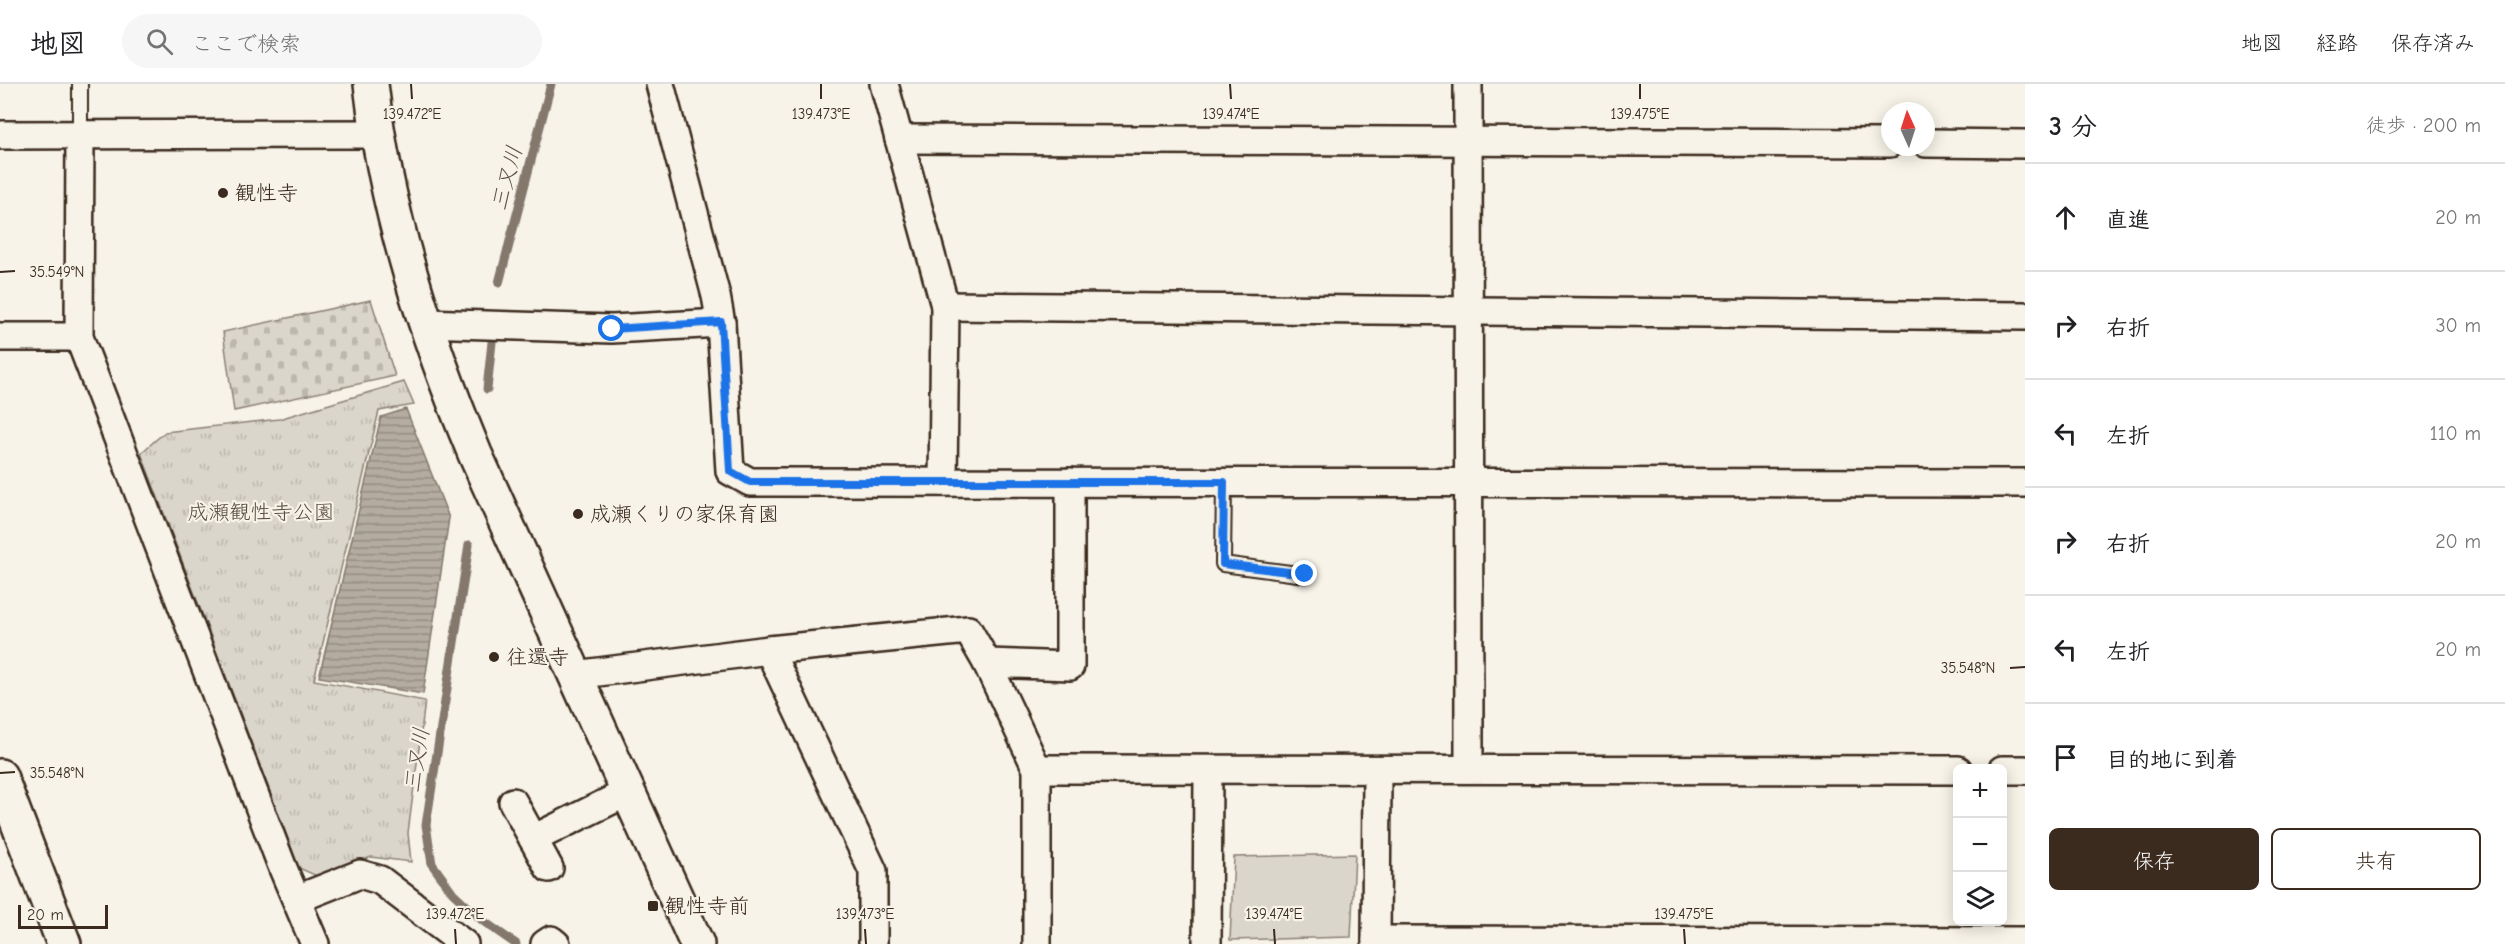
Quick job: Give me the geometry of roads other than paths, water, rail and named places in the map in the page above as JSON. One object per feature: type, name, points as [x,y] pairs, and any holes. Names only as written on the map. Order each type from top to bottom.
[{"type":"street","points":[[371,84],[377,134],[399,235],[424,323],[475,454],[697,944]]},
{"type":"street","points":[[660,84],[721,322],[730,471],[750,482],[2025,483]]},
{"type":"street","points":[[884,84],[945,306],[943,482]]},
{"type":"street","points":[[1468,84],[1469,768]]},
{"type":"street","points":[[0,135],[377,134]]},
{"type":"street","points":[[80,136],[79,337],[282,866],[315,944]]},
{"type":"street","points":[[899,139],[1881,143]]},
{"type":"street","points":[[1935,143],[2025,144]]},
{"type":"street","points":[[945,306],[2025,316]]},
{"type":"street","points":[[424,323],[612,329],[721,322]]},
{"type":"street","points":[[0,337],[79,337]]},
{"type":"street","points":[[987,663],[1070,666],[1070,482]]},
{"type":"street","points":[[575,675],[769,650],[968,630],[987,663],[1037,769],[1037,944]]},
{"type":"street","points":[[769,650],[873,871],[873,944]]},
{"type":"street","points":[[1037,769],[1953,770]]},
{"type":"street","points":[[1207,944],[1208,770]]},
{"type":"street","points":[[1377,770],[1376,942],[2025,941]]},
{"type":"street","points":[[2007,770],[2025,770]]},
{"type":"street","points":[[0,776],[64,944]]},
{"type":"street","points":[[533,839],[628,792]]},
{"type":"street","points":[[513,802],[549,868]]},
{"type":"street","points":[[297,899],[360,874],[380,880],[464,944]]},
{"type":"street","points":[[545,944],[551,940],[556,944]]},
{"type":"lane","points":[[80,84],[80,136]]},
{"type":"lane","points":[[1224,482],[1223,564],[1305,574]]},
{"type":"waterway","name":"三又川","points":[[499,283],[551,84]]},
{"type":"waterway","name":"三又川","points":[[487,389],[492,342]]},
{"type":"waterway","name":"三又川","points":[[469,545],[426,825],[432,864],[453,893],[483,921],[516,944]]},
{"type":"place","name":"観性寺","points":[[223,193]]},
{"type":"place","name":"成瀬くりの家保育園","points":[[578,514]]},
{"type":"place","name":"往還寺","points":[[494,657]]},
{"type":"place","name":"観性寺前","points":[[653,906]]},
{"type":"park label","name":"成瀬観性寺公園","points":[[261,512]]}]
